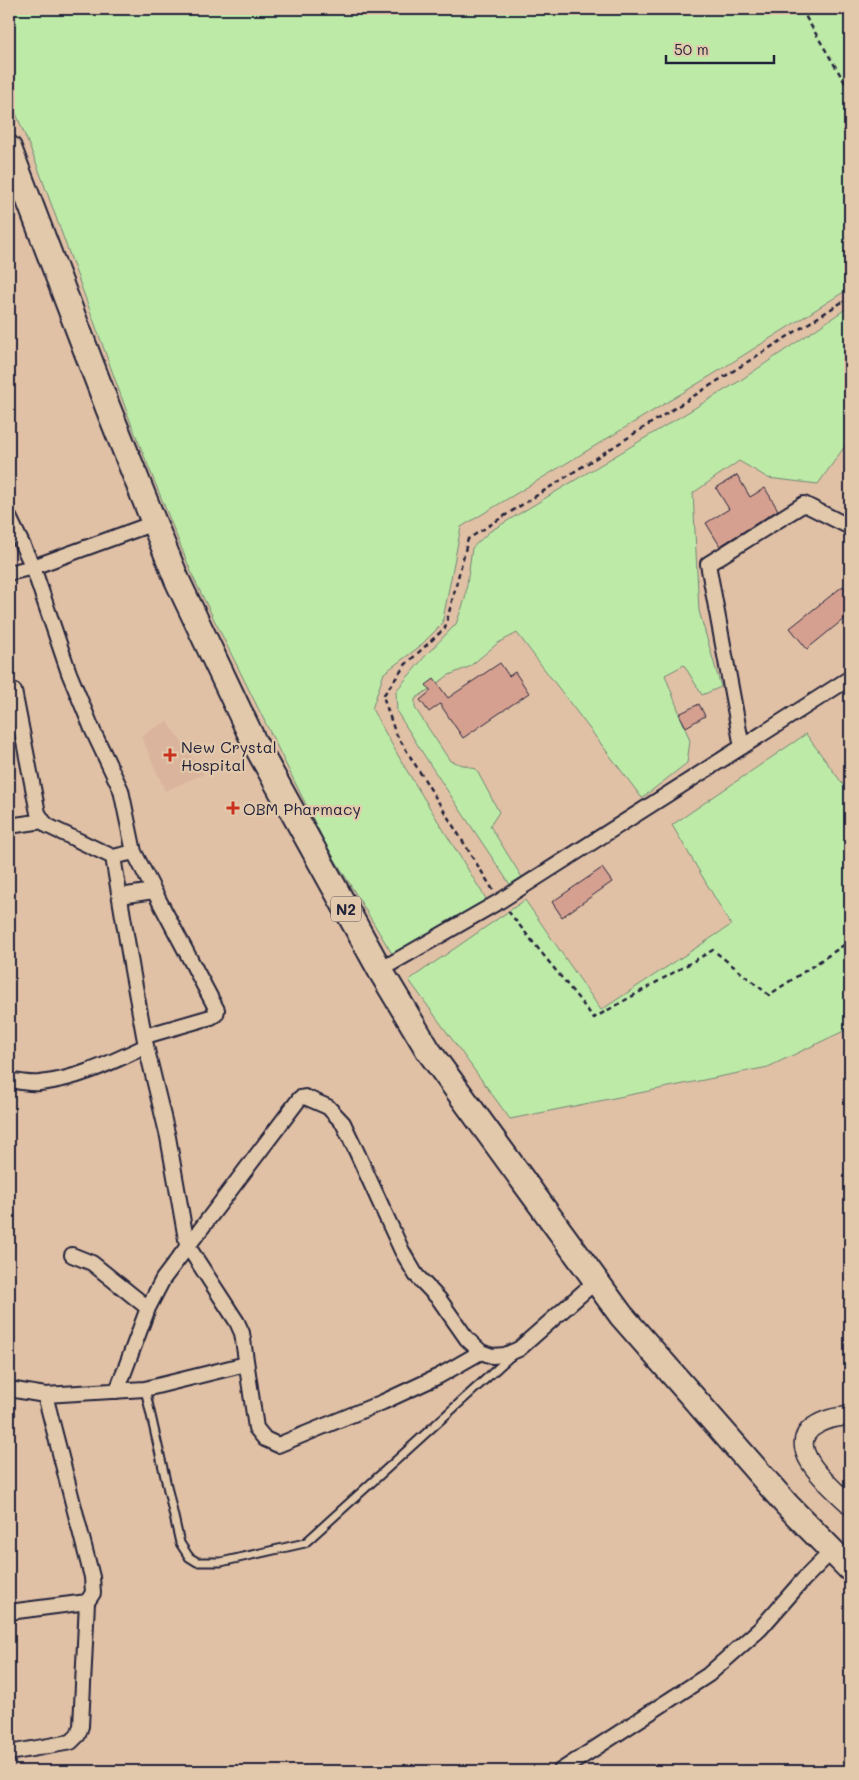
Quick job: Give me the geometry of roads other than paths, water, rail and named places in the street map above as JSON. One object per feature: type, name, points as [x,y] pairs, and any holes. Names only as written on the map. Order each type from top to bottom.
[{"type":"highway","name":"N2","points":[[9,148],[15,180],[177,580],[254,742],[380,970],[428,1050],[621,1315],[787,1505],[850,1569]]},
{"type":"street","points":[[742,747],[708,564],[804,504],[850,527]]},
{"type":"street","points":[[9,517],[33,568],[69,673],[93,731],[121,790],[134,852],[217,1010],[216,1014],[211,1017],[146,1041],[104,1067],[68,1078],[38,1084],[9,1080]]},
{"type":"street","points":[[9,573],[33,568],[154,522]]},
{"type":"street","points":[[380,970],[500,901],[850,678]]},
{"type":"street","points":[[14,691],[38,812],[42,821],[48,826],[113,857],[134,852]]},
{"type":"street","points":[[9,826],[42,821]]},
{"type":"street","points":[[113,857],[146,1041],[168,1137],[188,1245],[242,1333],[256,1428],[265,1439],[278,1445],[383,1402],[439,1376],[480,1352]]},
{"type":"street","points":[[120,896],[154,891]]},
{"type":"street","points":[[117,1391],[148,1308],[162,1279],[300,1098],[305,1098],[328,1108],[342,1123],[402,1251],[416,1275],[439,1299],[467,1339],[480,1352],[492,1356],[505,1355],[519,1349],[596,1281]]},
{"type":"street","points":[[72,1255],[98,1267],[148,1308]]},
{"type":"street","points":[[9,1389],[45,1395],[144,1389],[246,1364]]},
{"type":"street","points":[[9,1753],[71,1742],[78,1735],[82,1726],[87,1602],[93,1593],[92,1577],[45,1395]]},
{"type":"street","points":[[850,1416],[824,1420],[807,1432],[803,1446],[806,1456],[821,1476],[850,1505]]},
{"type":"street","points":[[560,1771],[708,1675],[760,1630],[803,1580],[832,1551]]},
{"type":"street","points":[[9,1612],[87,1602]]},
{"type":"lane","points":[[144,1389],[180,1543],[189,1557],[197,1562],[221,1562],[305,1543],[519,1349]]},
{"type":"place","name":"New Crystal Hospital","points":[[170,755]]},
{"type":"place","name":"OBM Pharmacy","points":[[233,808]]}]
